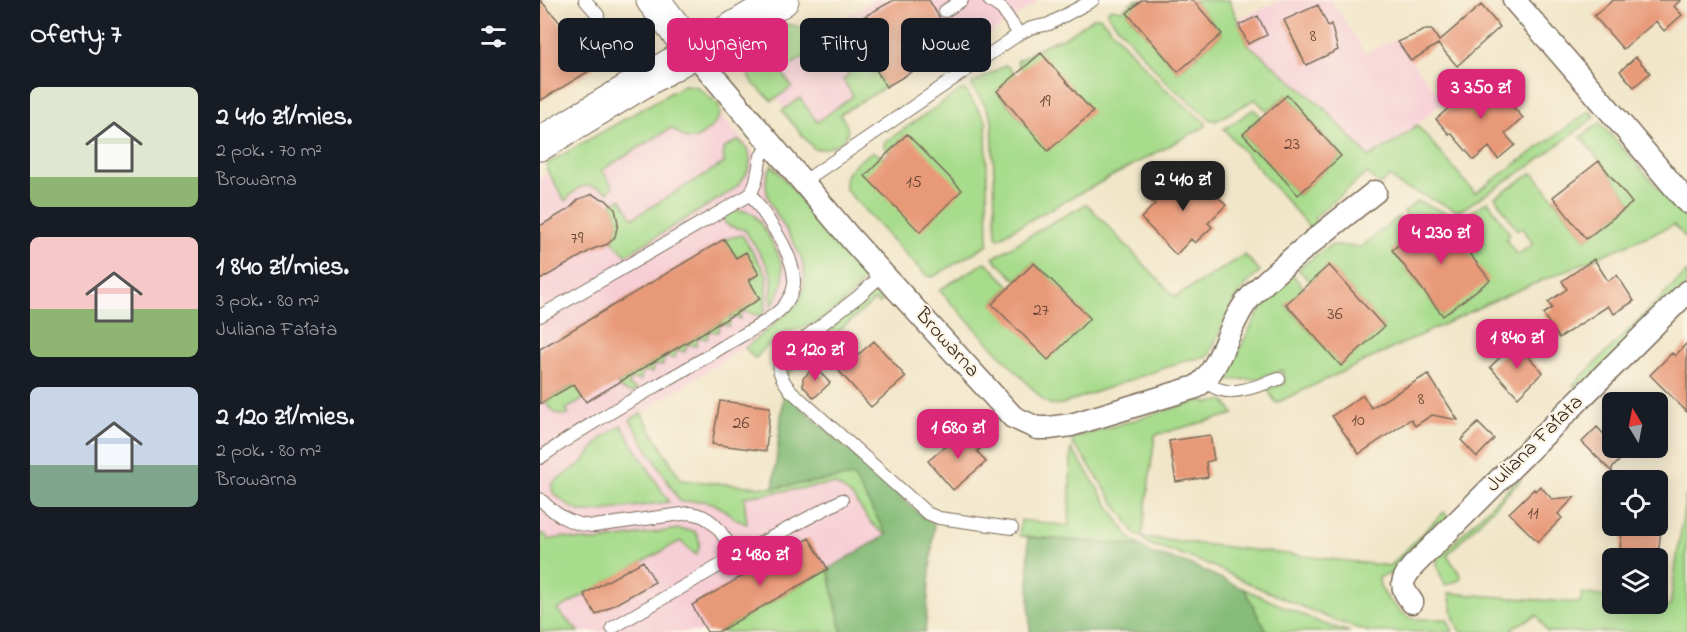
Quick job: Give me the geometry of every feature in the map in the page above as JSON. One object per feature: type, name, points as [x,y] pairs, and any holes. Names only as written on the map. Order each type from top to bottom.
[{"type":"street","name":"Browarna","points":[[653,0],[667,18]]},
{"type":"street","points":[[751,18],[782,0]]},
{"type":"street","points":[[1514,0],[1687,202]]},
{"type":"street","points":[[540,144],[667,68]]},
{"type":"street","name":"Browarna","points":[[710,72],[852,240],[1013,417],[1037,428],[1049,429],[1071,425],[1196,387],[1205,381]]},
{"type":"street","points":[[1205,381],[1211,373],[1234,321],[1246,302],[1315,239],[1375,192]]},
{"type":"street","name":"Juliana Fałata","points":[[1412,602],[1404,591],[1403,583],[1413,566],[1687,292]]},
{"type":"lane","points":[[585,0],[598,15]]},
{"type":"lane","points":[[945,11],[962,0]]},
{"type":"lane","points":[[989,0],[1002,9],[1019,34]]},
{"type":"lane","points":[[803,182],[1019,34],[1031,28],[1049,24],[1093,0]]},
{"type":"lane","points":[[540,316],[751,194],[756,181],[760,156],[771,145]]},
{"type":"lane","points":[[540,458],[580,431],[770,318],[789,299],[794,282],[788,255],[751,194]]},
{"type":"lane","points":[[883,274],[859,296],[785,353],[778,370],[782,380],[790,390],[927,513],[939,518],[1012,528]]},
{"type":"lane","points":[[1205,381],[1224,391],[1238,391],[1279,379]]},
{"type":"lane","points":[[540,499],[560,516],[580,525],[594,526],[689,513],[700,514],[717,527],[736,556]]},
{"type":"lane","points":[[612,628],[736,556],[842,500]]},
{"type":"shaded area","points":[[875,0],[1036,0],[1037,2],[991,33],[991,18],[901,18],[901,72],[912,72],[806,133],[766,87],[780,72],[788,72],[788,63],[800,49],[800,72],[889,72],[889,18],[843,18]]},
{"type":"shaded area","points":[[1282,0],[1331,0],[1365,53],[1396,39],[1444,101],[1400,139],[1369,158],[1324,108],[1248,44],[1237,20]]},
{"type":"shaded area","points":[[696,86],[859,274],[641,413],[681,480],[773,488],[853,476],[887,535],[718,632],[579,632],[540,595],[540,177]]},
{"type":"green space","points":[[1135,0],[1142,0],[1127,13],[1178,72],[1222,34],[1193,0],[1229,0],[1248,44],[1324,108],[1369,157],[1400,139],[1417,125],[1475,193],[1590,111],[1595,117],[1530,166],[1461,210],[1456,210],[1399,185],[1390,176],[1380,185],[1367,173],[1314,218],[1318,223],[1312,230],[1224,129],[1254,109],[1261,117],[1243,134],[1298,195],[1341,156],[1287,95],[1267,111],[1255,99],[1216,121],[1210,119],[1166,82],[1108,15],[1108,10],[1111,8],[1122,10]]},
{"type":"green space","points":[[1094,17],[1100,17],[1161,85],[1206,123],[1206,126],[999,238],[996,236],[992,119],[972,84],[1006,65],[1016,75],[997,92],[1048,150],[1017,61],[1067,36]]},
{"type":"green space","points":[[788,24],[800,28],[800,59],[788,67]]},
{"type":"green space","points":[[748,72],[782,72],[792,87],[772,101],[749,77]]},
{"type":"green space","points":[[847,72],[871,72],[872,74],[877,72],[886,87],[840,114],[846,125],[847,133],[842,141],[831,147],[814,149],[782,111],[800,98],[817,122],[853,96],[843,80],[849,75]]},
{"type":"green space","points":[[684,85],[696,86],[719,105],[720,114],[711,127],[691,139],[685,138],[671,128],[602,170],[613,187],[608,192],[596,187],[585,186],[575,191],[565,201],[547,170],[548,163]]},
{"type":"green space","points":[[961,90],[965,90],[986,121],[988,244],[933,277],[926,275],[846,190],[846,177],[852,167],[872,152],[883,158],[889,152],[884,147],[884,143]]},
{"type":"green space","points":[[1600,123],[1687,220],[1687,239],[1674,225],[1493,301],[1276,403],[1267,389],[1285,383],[1282,370],[1256,379],[1226,380],[1261,310],[1292,274],[1304,288],[1286,305],[1341,365],[1384,327],[1329,266],[1310,282],[1298,269],[1329,246],[1361,247],[1398,217],[1412,234],[1392,250],[1443,316],[1418,229],[1404,212],[1417,201],[1460,216],[1488,201],[1510,234],[1506,240],[1517,255],[1533,244],[1523,228],[1517,230],[1495,197],[1532,173],[1586,239],[1632,203],[1581,137]]},
{"type":"green space","points":[[740,141],[748,150],[750,165],[742,180],[730,192],[626,255],[612,241],[618,223],[611,204],[621,199],[633,218],[724,163],[723,149]]},
{"type":"green space","points":[[772,165],[864,275],[857,289],[833,311],[810,325],[779,335],[755,359],[745,348],[798,302],[805,282],[803,264],[796,246],[768,197],[766,181]]},
{"type":"green space","points":[[1087,204],[1175,297],[1245,255],[1260,271],[1234,301],[1208,357],[1187,360],[1062,404],[1051,405],[1044,401],[939,290],[986,262],[1010,286],[993,303],[1089,318],[1034,263],[1016,280],[993,258]]},
{"type":"green space","points":[[741,210],[751,213],[758,220],[780,259],[783,280],[779,294],[771,306],[772,276],[767,265],[745,230],[725,223],[724,216],[727,213]]},
{"type":"green space","points":[[742,235],[767,275],[765,312],[761,316],[742,311],[740,319],[731,317],[729,326],[720,324],[718,332],[709,331],[707,339],[698,337],[696,346],[687,344],[685,352],[677,350],[675,358],[665,357],[663,365],[654,365],[652,372],[642,371],[641,380],[630,379],[629,386],[640,391],[627,392],[622,389],[617,384],[759,299],[749,280],[759,274],[745,253],[736,258],[724,239]]},
{"type":"green space","points":[[1687,272],[1687,284],[1578,390],[1573,385]]},
{"type":"green space","points":[[881,290],[887,296],[879,304],[875,300],[787,375],[793,355],[821,337],[873,293]]},
{"type":"green space","points":[[575,384],[584,399],[566,409],[569,415],[555,413],[545,402]]},
{"type":"green space","points":[[784,392],[922,516],[934,524],[925,632],[842,632],[828,569],[887,535],[853,476],[773,488]]},
{"type":"green space","points":[[1201,400],[1209,403],[1224,400],[1234,414],[1155,435],[1142,537],[1136,535],[1083,456],[1072,444],[1074,438]]},
{"type":"green space","points":[[641,413],[681,480],[773,488],[853,476],[887,535],[878,530],[850,495],[833,484],[744,497],[747,524],[709,502],[680,502],[630,420]]},
{"type":"green space","points":[[621,425],[669,502],[583,512],[568,505],[554,494],[552,485],[555,481],[582,463],[601,439]]},
{"type":"green space","points":[[1071,449],[1128,536],[1140,546],[1019,536],[1021,520],[1069,526]]},
{"type":"green space","points":[[1519,478],[1521,480],[1447,555],[1461,576],[1460,580],[1445,585],[1437,566],[1437,559]]},
{"type":"green space","points":[[1686,495],[1687,632],[1547,632],[1537,615],[1512,628],[1514,632],[1460,632],[1454,619],[1449,593],[1580,603],[1582,593],[1602,596],[1602,614],[1668,614],[1668,606],[1670,606]]},
{"type":"green space","points":[[1444,512],[1449,517],[1393,573],[1379,577],[1380,587],[1402,613],[1412,619],[1447,619],[1453,632],[1370,632],[1336,621],[1210,565],[1148,544],[1142,537],[1390,566]]},
{"type":"green space","points":[[678,529],[694,531],[700,543],[696,555],[680,541],[557,610],[579,632],[540,632],[540,533],[546,535],[548,540],[564,537],[598,541]]},
{"type":"green space","points":[[1028,537],[1140,546],[1153,554],[1187,563],[1244,589],[1267,632],[1030,632]]},
{"type":"green space","points":[[828,569],[842,632],[718,632]]},
{"type":"green space","points":[[1244,589],[1321,623],[1350,632],[1267,632]]},
{"type":"building","points":[[540,0],[558,20],[558,72],[587,72],[540,101]]},
{"type":"building","points":[[894,0],[929,0],[940,18],[901,18],[901,72],[912,72],[886,87],[877,72],[889,72],[889,18],[861,18]]},
{"type":"building","points":[[1142,0],[1193,0],[1222,34],[1178,72],[1127,13]]},
{"type":"building","points":[[1613,0],[1681,0],[1674,6],[1682,15],[1664,31],[1656,21],[1623,49],[1594,16]]},
{"type":"building","points":[[1318,5],[1328,26],[1331,24],[1338,50],[1306,65],[1284,20]]},
{"type":"building","points":[[1481,5],[1500,27],[1457,66],[1438,44],[1411,61],[1398,42],[1425,30],[1432,30],[1439,41]]},
{"type":"building","points":[[1258,16],[1267,35],[1248,44],[1239,25]]},
{"type":"building","points":[[1041,53],[1093,112],[1048,151],[997,91]]},
{"type":"building","points":[[1636,57],[1650,73],[1634,87],[1620,71]]},
{"type":"building","points":[[1484,75],[1523,118],[1505,134],[1515,145],[1498,159],[1489,147],[1474,160],[1436,119]]},
{"type":"building","points":[[1287,95],[1341,156],[1298,195],[1243,134]]},
{"type":"building","points":[[907,134],[962,190],[920,232],[865,176]]},
{"type":"building","points":[[1599,161],[1632,203],[1586,239],[1553,197]]},
{"type":"building","points":[[1191,169],[1226,205],[1208,223],[1212,227],[1195,243],[1191,239],[1176,255],[1141,218],[1155,204],[1151,200],[1173,179],[1176,183]]},
{"type":"building","points":[[593,194],[606,200],[615,209],[618,223],[615,237],[608,244],[593,249],[540,280],[540,226],[569,209],[579,199]]},
{"type":"building","points":[[1438,213],[1490,280],[1443,316],[1392,250]]},
{"type":"building","points":[[724,239],[736,258],[746,252],[759,274],[749,280],[760,299],[586,402],[574,384],[540,404],[540,349]]},
{"type":"building","points":[[1594,259],[1608,281],[1617,275],[1634,301],[1614,314],[1608,306],[1559,338],[1543,314],[1552,308],[1548,302],[1567,289],[1562,281]]},
{"type":"building","points":[[1034,263],[1090,318],[1048,360],[992,304]]},
{"type":"building","points":[[1329,265],[1384,327],[1341,366],[1286,304]]},
{"type":"building","points":[[874,341],[906,377],[871,407],[839,371]]},
{"type":"building","points":[[1515,343],[1543,372],[1518,397],[1490,367]]},
{"type":"building","points":[[1687,343],[1687,412],[1650,375],[1672,353],[1675,356]]},
{"type":"building","points":[[815,367],[830,383],[814,398],[803,386],[803,378]]},
{"type":"building","points":[[1428,374],[1458,420],[1432,415],[1415,426],[1411,419],[1359,454],[1332,416],[1363,395],[1371,408]]},
{"type":"building","points":[[720,401],[770,407],[766,451],[712,444]]},
{"type":"building","points":[[1478,423],[1494,439],[1477,457],[1461,440]]},
{"type":"building","points":[[1597,427],[1602,432],[1602,458],[1622,458],[1610,470],[1582,442]]},
{"type":"building","points":[[965,430],[981,448],[977,451],[986,462],[953,490],[928,461]]},
{"type":"building","points":[[1210,435],[1214,460],[1206,462],[1208,477],[1176,482],[1169,441]]},
{"type":"building","points":[[1540,486],[1552,499],[1575,497],[1558,514],[1562,518],[1538,542],[1509,513]]},
{"type":"building","points":[[1622,536],[1660,536],[1659,548],[1620,548]]},
{"type":"building","points":[[809,538],[828,569],[718,632],[707,632],[692,605]]},
{"type":"building","points":[[643,561],[655,582],[596,615],[584,594]]}]
